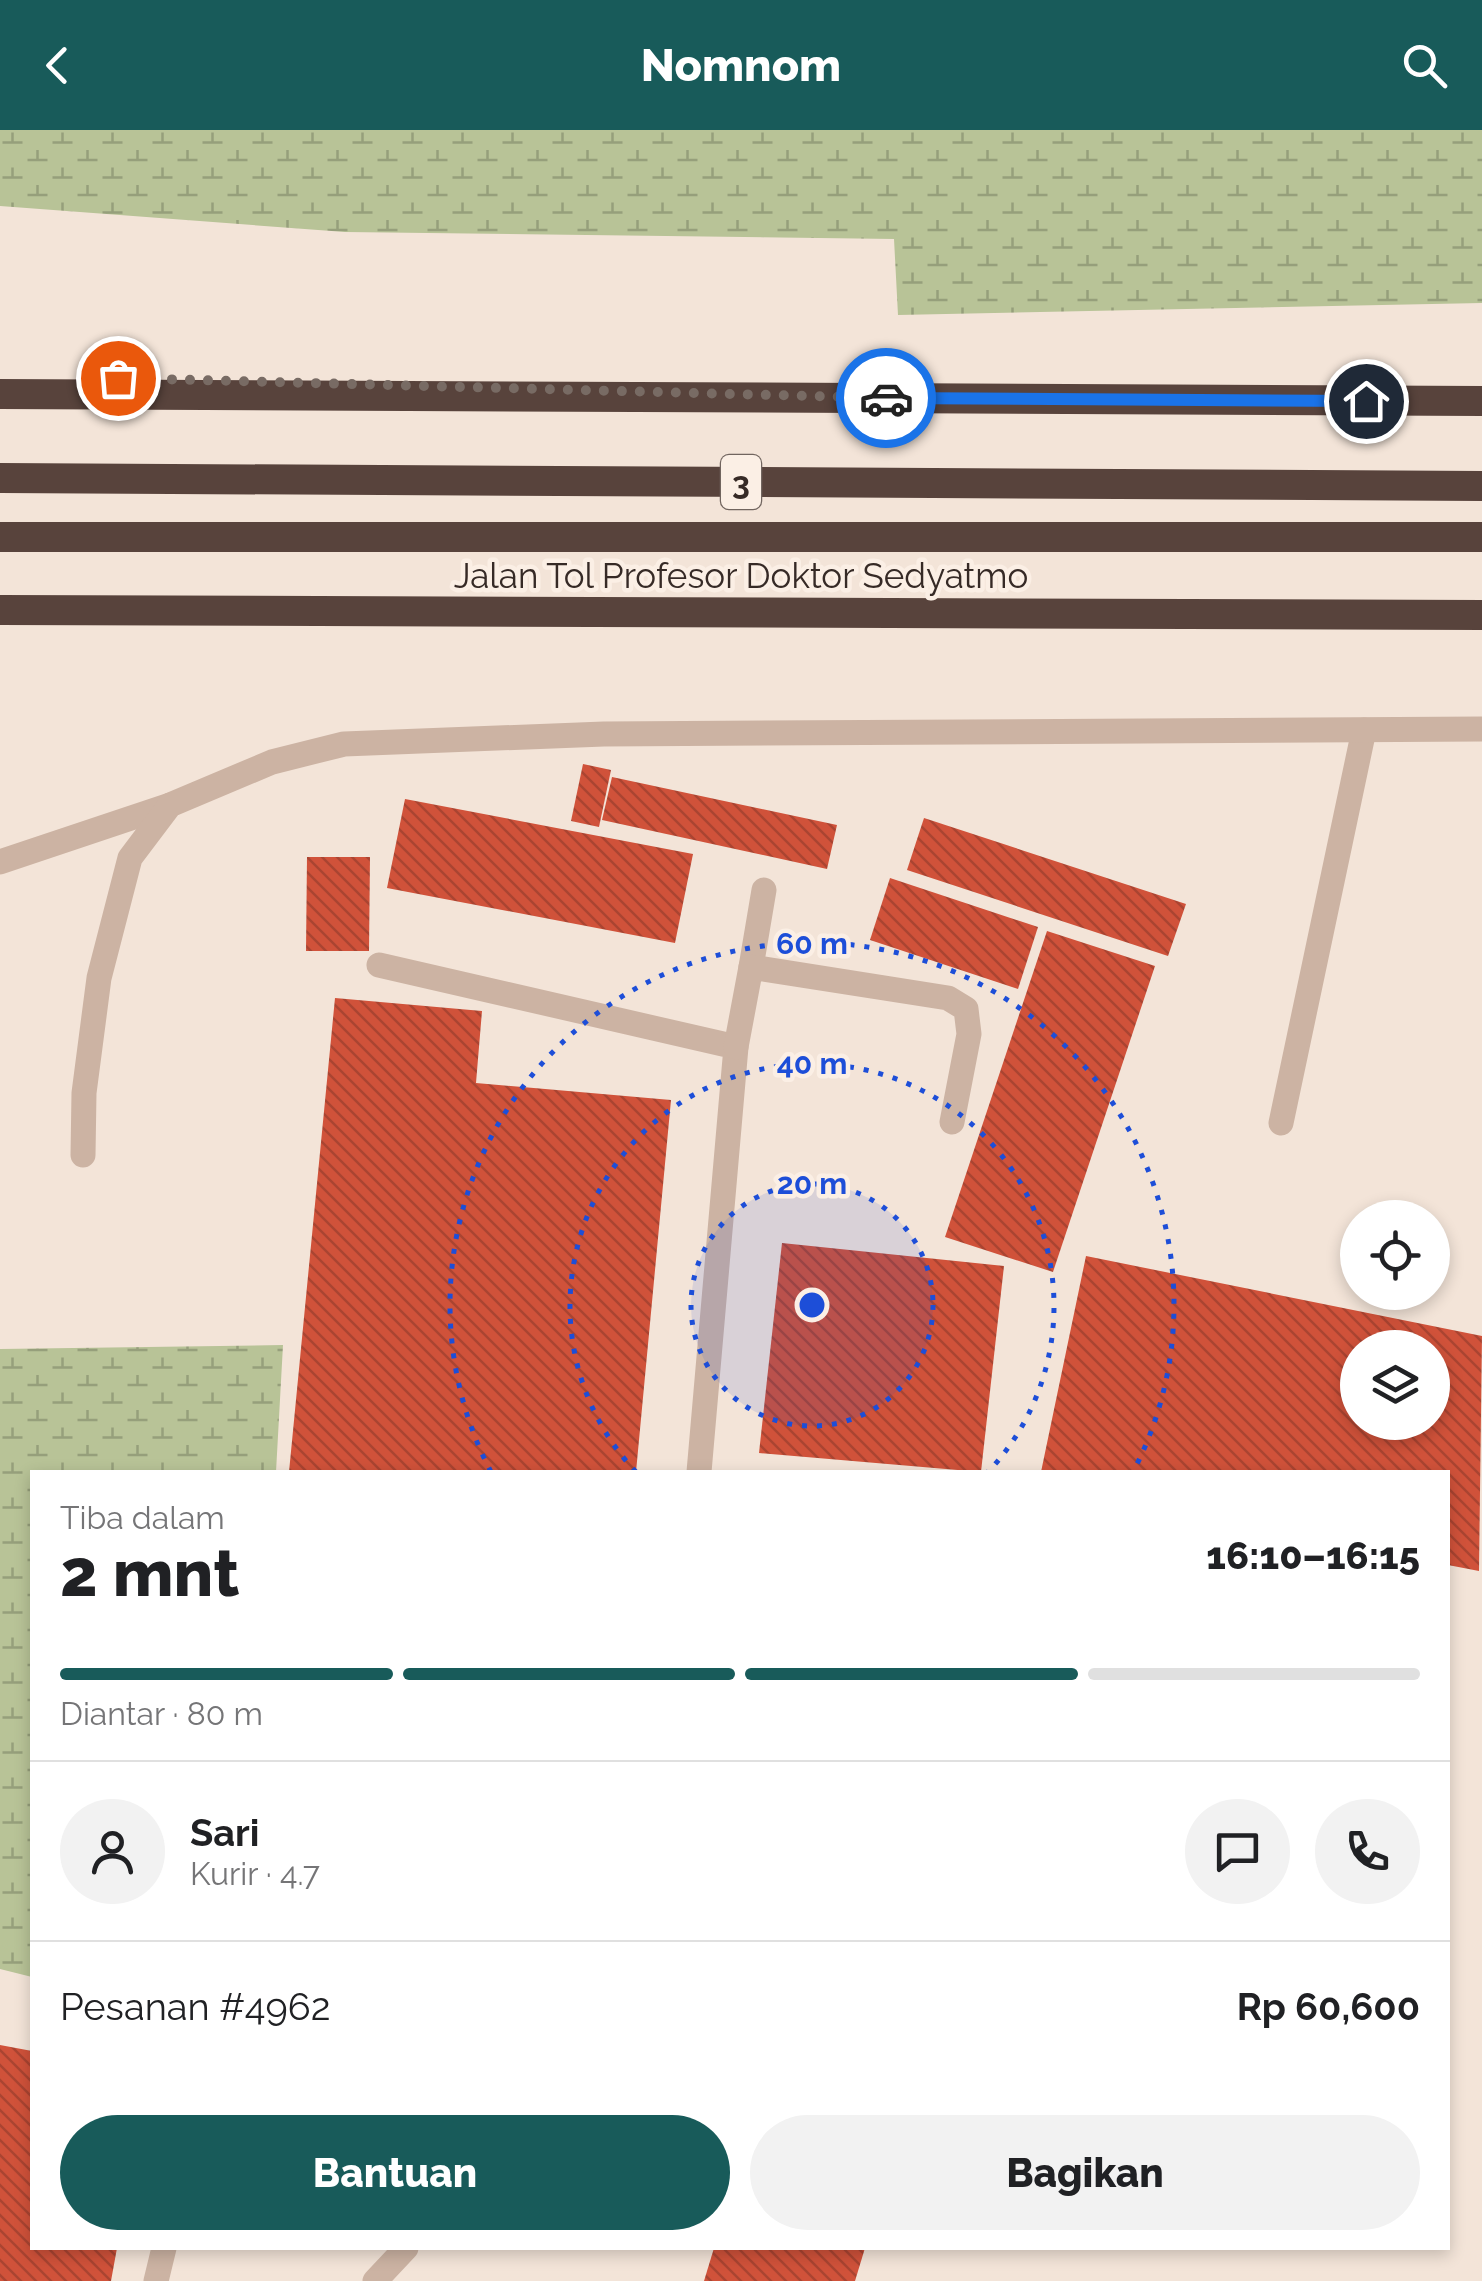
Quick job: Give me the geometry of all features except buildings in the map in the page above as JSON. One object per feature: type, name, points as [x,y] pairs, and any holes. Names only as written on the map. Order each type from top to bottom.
[{"type":"highway","points":[[0,375],[943,399]]},
{"type":"highway","points":[[0,394],[1482,401]]},
{"type":"highway","name":"3","points":[[0,478],[1482,486]]},
{"type":"highway","name":"Jalan Tol Profesor Doktor Sedyatmo","points":[[0,537],[1482,536]]},
{"type":"highway","name":"Jalan Tol Profesor Doktor Sedyatmo","points":[[0,610],[1482,615]]},
{"type":"lane","points":[[0,862],[170,805],[272,762],[344,744],[604,734],[1482,729]]},
{"type":"lane","points":[[1281,1123],[1364,730]]},
{"type":"lane","points":[[84,1155],[84,1093],[99,978],[130,858],[170,805]]},
{"type":"lane","points":[[699,1470],[736,1047],[764,890]]},
{"type":"lane","points":[[379,964],[736,1047]]},
{"type":"lane","points":[[751,967],[948,998],[966,1009],[969,1034],[952,1122]]},
{"type":"lane","points":[[156,2281],[164,2250]]},
{"type":"lane","points":[[375,2281],[404,2250]]},
{"type":"green space","points":[[0,130],[1482,130],[1482,303],[898,315],[894,239],[345,232],[0,206]]},
{"type":"green space","points":[[283,1345],[276,1470],[30,1470],[30,1976],[0,1969],[0,1349]]},
{"type":"way so far","points":[[118,378],[886,398]]},
{"type":"route","points":[[886,398],[1366,401]]}]
